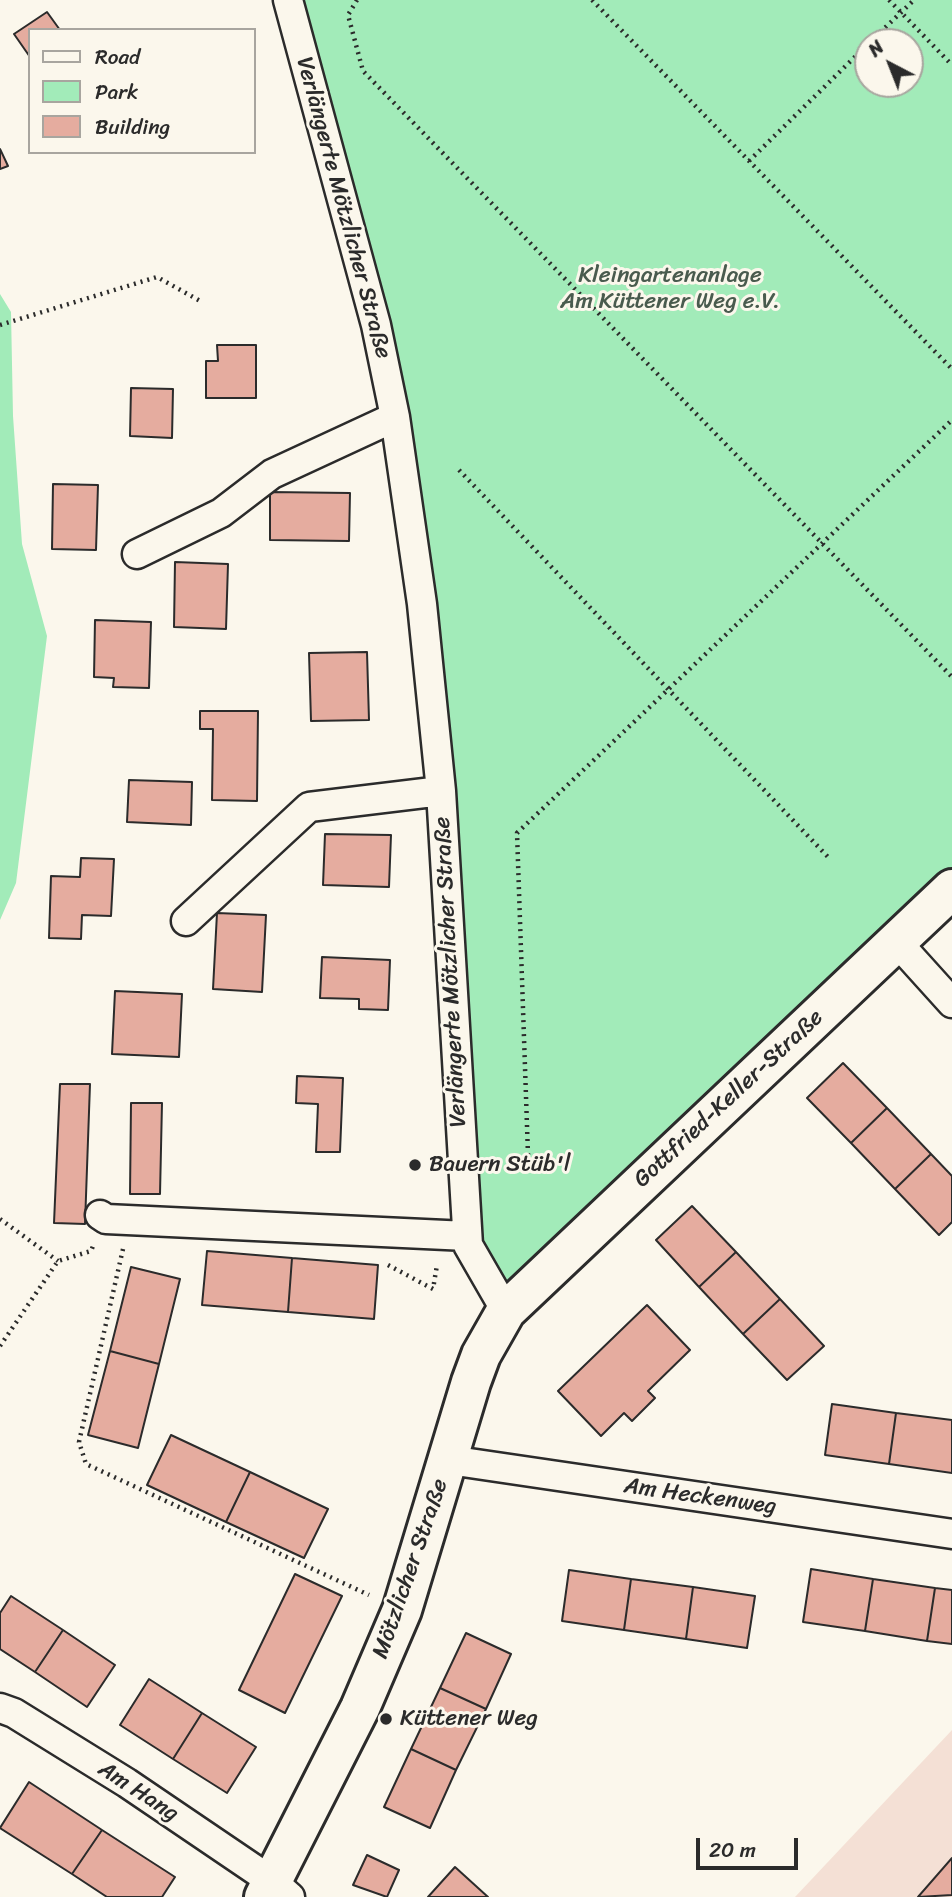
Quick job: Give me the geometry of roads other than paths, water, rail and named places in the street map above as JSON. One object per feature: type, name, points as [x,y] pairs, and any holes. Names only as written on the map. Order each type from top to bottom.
[{"type":"street","name":"Verlängerte Mötzlicher Straße","points":[[288,0],[376,325],[395,417],[422,604],[441,791],[454,1236],[474,1261],[506,1311]]},
{"type":"street","points":[[137,554],[221,513],[272,474],[395,417]]},
{"type":"street","name":"Verlängerte Mötzlicher Straße","points":[[186,921],[309,807],[441,791]]},
{"type":"street","name":"Gottfried-Keller-Straße","points":[[506,1311],[952,888]]},
{"type":"street","points":[[896,941],[952,1003]]},
{"type":"street","points":[[111,1223],[454,1236]]},
{"type":"street","name":"Mötzlicher Straße","points":[[276,1892],[402,1610],[477,1364],[506,1311]]},
{"type":"street","name":"Am Heckenweg","points":[[449,1460],[952,1534]]},
{"type":"street","name":"Am Hang","points":[[0,1709],[14,1713],[127,1783],[276,1892]]},
{"type":"place","name":"Bauern Stüb'l","points":[[415,1165]]},
{"type":"place","name":"Küttener Weg","points":[[386,1719]]},
{"type":"park label","name":"Kleingartenanlage Am Küttener Weg e.V.","points":[[670,289]]}]
